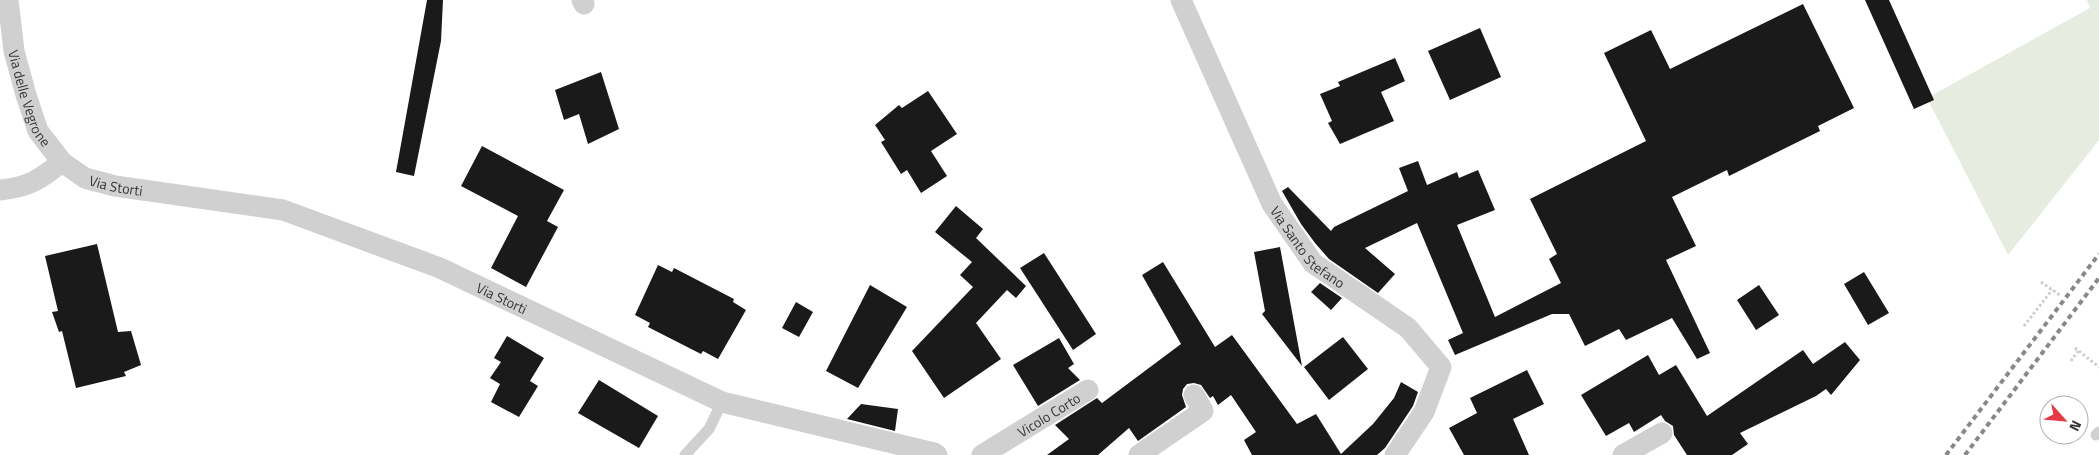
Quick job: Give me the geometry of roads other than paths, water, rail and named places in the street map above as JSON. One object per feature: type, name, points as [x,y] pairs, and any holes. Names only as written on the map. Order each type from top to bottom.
[{"type":"street","name":"Via delle Vegrone","points":[[8,0],[14,51],[38,131],[62,162]]},
{"type":"street","name":"Via Santo Stefano","points":[[1181,0],[1272,204],[1313,263],[1408,328],[1441,367],[1424,412],[1395,455]]},
{"type":"street","points":[[0,190],[20,188],[41,178],[62,162]]},
{"type":"street","name":"Via Storti","points":[[62,162],[85,178],[115,186],[283,210],[440,268],[722,402],[937,455]]},
{"type":"street","name":"Vicolo Corto","points":[[982,455],[1088,390]]},
{"type":"street","points":[[1139,455],[1203,411],[1194,395]]},
{"type":"street","points":[[1623,455],[1662,433]]},
{"type":"lane","points":[[685,455],[709,429],[722,402]]},
{"type":"railway","points":[[1946,455],[2099,254]]},
{"type":"railway","points":[[1965,455],[2099,278]]}]
